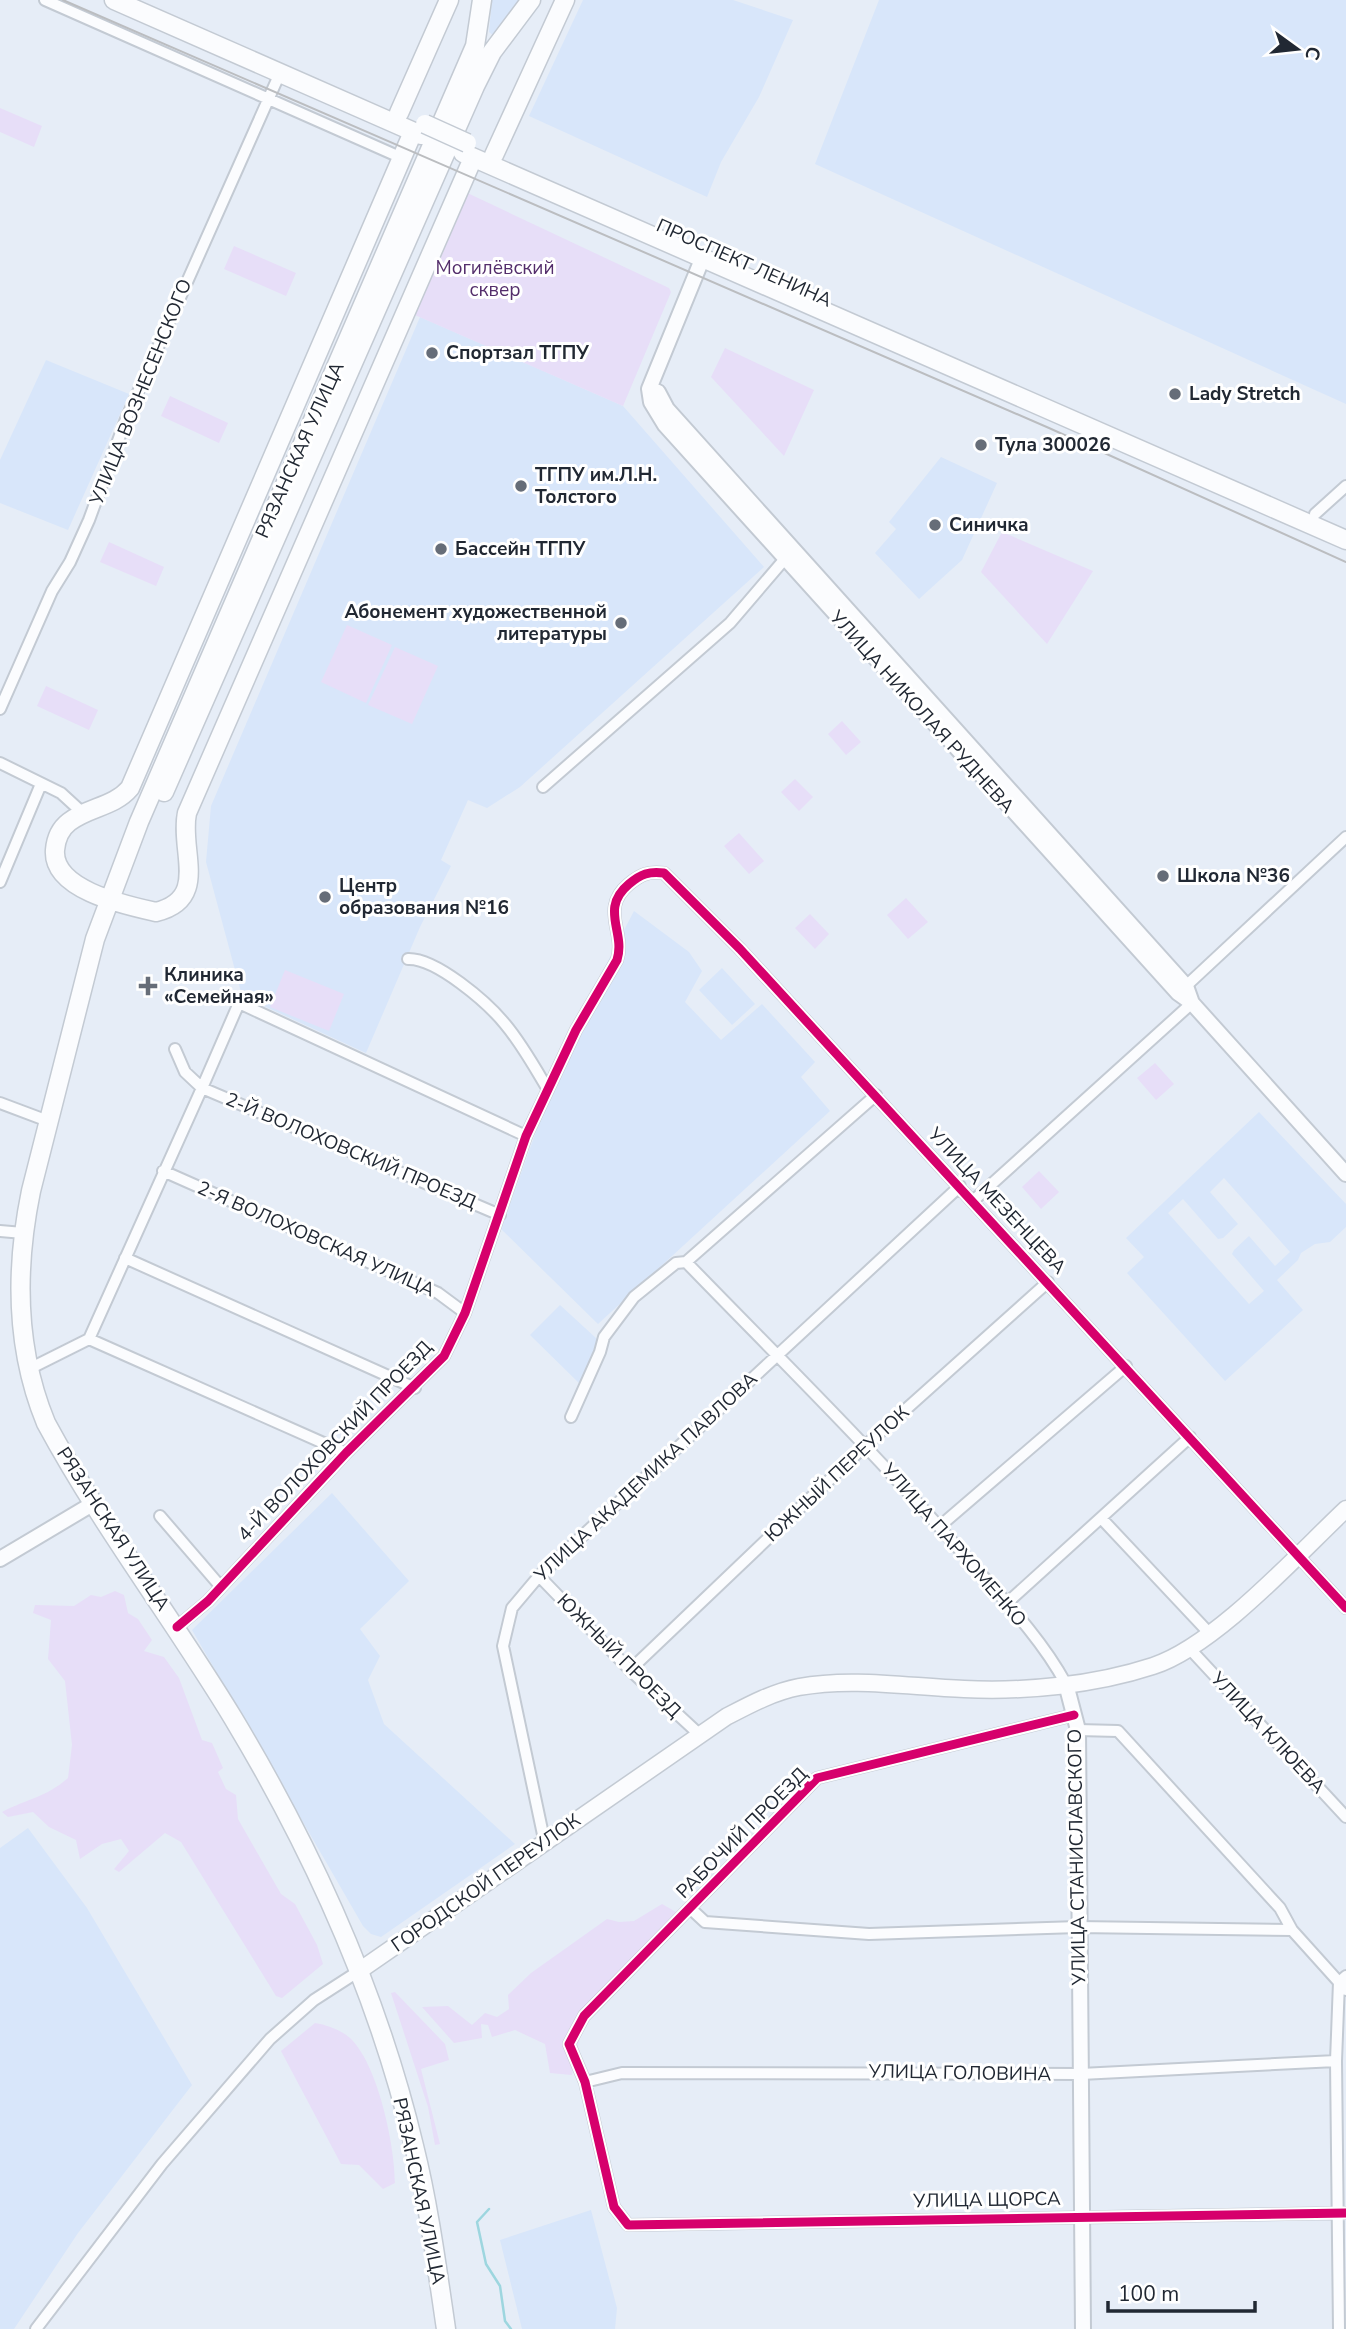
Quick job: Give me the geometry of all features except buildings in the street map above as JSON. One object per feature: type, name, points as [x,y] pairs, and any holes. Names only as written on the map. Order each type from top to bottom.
[{"type":"main road","name":"ПРОСПЕКТ ЛЕНИНА","points":[[114,0],[135,3],[399,113],[420,130]]},
{"type":"main road","points":[[399,113],[449,0]]},
{"type":"main road","name":"РЯЗАНСКАЯ УЛИЦА","points":[[446,2329],[415,2147],[386,2046],[359,1971],[288,1815],[177,1628],[94,1503],[46,1423],[29,1369],[20,1312],[23,1233],[94,939],[164,761],[475,46],[482,0]]},
{"type":"main road","name":"РЯЗАНСКАЯ УЛИЦА","points":[[110,898],[149,827],[492,52],[531,0]]},
{"type":"main road","points":[[494,155],[565,0]]},
{"type":"main road","name":"ПРОСПЕКТ ЛЕНИНА","points":[[135,3],[280,73],[420,130],[1346,528]]},
{"type":"main road","points":[[130,788],[402,158],[420,130]]},
{"type":"main road","name":"ПРОСПЕКТ ЛЕНИНА","points":[[468,151],[494,155],[705,253],[1346,540]]},
{"type":"main road","points":[[164,761],[130,788],[122,798],[71,820],[61,829],[55,856],[58,869],[77,886],[156,912],[170,909],[185,892],[190,866],[183,830],[187,813],[468,151]]},
{"type":"main road","points":[[1066,1684],[1154,1666],[1189,1649],[1211,1634],[1346,1509]]},
{"type":"main road","name":"ГОРОДСКОЙ ПЕРЕУЛОК","points":[[359,1971],[726,1717],[766,1697],[806,1686],[838,1683],[968,1689],[1066,1684]]},
{"type":"street","points":[[45,0],[402,158]]},
{"type":"street","name":"УЛИЦА ВОЗНЕСЕНСКОГО","points":[[0,709],[52,592],[70,562],[89,520],[126,419],[280,73]]},
{"type":"street","name":"УЛИЦА НИКОЛАЯ РУДНЕВА","points":[[705,253],[649,389],[662,412],[1186,986],[1192,1003]]},
{"type":"street","points":[[1315,514],[1346,486]]},
{"type":"street","points":[[542,787],[730,624],[789,554]]},
{"type":"street","name":"УЛИЦА НИКОЛАЯ РУДНЕВА","points":[[789,554],[1038,841],[1178,993],[1192,1003],[1346,1174]]},
{"type":"street","points":[[0,763],[61,793],[85,815]]},
{"type":"street","points":[[0,882],[41,784]]},
{"type":"street","points":[[1186,986],[1346,838]]},
{"type":"street","name":"УЛИЦА МЕЗЕНЦЕВА","points":[[614,908],[623,889],[640,875],[652,871],[664,873],[740,948],[974,1200],[1346,1608]]},
{"type":"street","name":"4-Й ВОЛОХОВСКИЙ ПРОЕЗД","points":[[177,1628],[208,1601],[346,1453],[415,1388],[444,1356],[465,1313],[526,1136],[576,1030],[617,960],[620,952],[614,908]]},
{"type":"street","points":[[408,959],[422,959],[464,983],[469,992],[505,1023],[547,1088]]},
{"type":"street","points":[[29,1369],[89,1339],[239,1003],[526,1136]]},
{"type":"street","points":[[974,1200],[1192,1003]]},
{"type":"street","points":[[175,1049],[185,1072],[202,1088]]},
{"type":"street","name":"2-Й ВОЛОХОВСКИЙ ПРОЕЗД","points":[[202,1088],[500,1215]]},
{"type":"street","points":[[570,1417],[600,1352],[604,1337],[634,1297],[676,1263],[686,1262],[876,1095]]},
{"type":"street","points":[[0,1103],[48,1121]]},
{"type":"street","name":"2-Я ВОЛОХОВСКАЯ УЛИЦА","points":[[163,1171],[438,1293],[465,1313]]},
{"type":"street","name":"УЛИЦА АКАДЕМИКА ПАВЛОВА","points":[[545,1844],[503,1646],[512,1608],[540,1576],[960,1186]]},
{"type":"street","points":[[0,1231],[23,1233]]},
{"type":"street","points":[[125,1258],[415,1388]]},
{"type":"street","name":"УЛИЦА ПАРХОМЕНКО","points":[[686,1262],[866,1445],[940,1526],[1052,1658],[1066,1684]]},
{"type":"street","name":"ЮЖНЫЙ ПЕРЕУЛОК","points":[[630,1670],[866,1445],[1048,1282]]},
{"type":"street","name":"4-Й ВОЛОХОВСКИЙ ПРОЕЗД","points":[[89,1339],[346,1453]]},
{"type":"street","points":[[940,1526],[1126,1366]]},
{"type":"street","points":[[1007,1603],[1190,1437]]},
{"type":"street","points":[[0,1559],[94,1503]]},
{"type":"street","points":[[160,1516],[221,1587]]},
{"type":"street","points":[[1101,1518],[1211,1634]]},
{"type":"street","name":"ЮЖНЫЙ ПРОЕЗД","points":[[540,1576],[630,1670],[700,1735]]},
{"type":"street","name":"УЛИЦА КЛЮЕВА","points":[[1189,1649],[1346,1818]]},
{"type":"street","name":"УЛИЦА СТАНИСЛАВСКОГО","points":[[1066,1684],[1078,1730],[1083,2329]]},
{"type":"street","name":"РАБОЧИЙ ПРОЕЗД","points":[[585,2082],[569,2043],[584,2016],[817,1779],[1074,1715]]},
{"type":"street","points":[[1078,1730],[1118,1731],[1280,1908],[1292,1930],[1344,1983],[1336,2060],[1341,2213],[1339,2329]]},
{"type":"street","points":[[691,1909],[705,1922],[869,1934],[1078,1927],[1292,1930]]},
{"type":"street","name":"ГОРОДСКОЙ ПЕРЕУЛОК","points":[[36,2329],[162,2164],[270,2039],[314,2000],[359,1971]]},
{"type":"street","name":"УЛИЦА ГОЛОВИНА","points":[[585,2082],[622,2073],[828,2071],[1081,2074],[1336,2060]]},
{"type":"street","name":"УЛИЦА ЩОРСА","points":[[585,2082],[607,2186],[614,2207],[628,2225],[1341,2213]]},
{"type":"shaded area","points":[[492,0],[523,0],[495,37],[489,32]]},
{"type":"shaded area","points":[[583,0],[733,0],[793,20],[759,97],[721,162],[707,197],[529,116]]},
{"type":"shaded area","points":[[879,0],[1346,0],[1346,404],[815,164]]},
{"type":"shaded area","name":"ТГПУ им.Л.Н. Толстого","points":[[420,317],[623,406],[764,567],[520,787],[487,808],[468,800],[441,860],[451,866],[420,927],[366,1053],[242,996],[206,862],[211,806]]},
{"type":"shaded area","points":[[46,360],[129,394],[68,530],[0,503],[0,460]]},
{"type":"shaded area","name":"Синичка","points":[[941,457],[997,483],[962,560],[919,599],[875,553],[896,529],[889,522]]},
{"type":"shaded area","points":[[634,911],[689,952],[702,971],[685,1002],[721,1040],[762,1004],[815,1062],[801,1077],[830,1111],[598,1324],[501,1229],[574,1026]]},
{"type":"shaded area","points":[[722,968],[755,1004],[732,1025],[699,990]]},
{"type":"shaded area","points":[[1259,1112],[1346,1204],[1346,1227],[1330,1242],[1315,1244],[1301,1253],[1298,1260],[1277,1280],[1303,1310],[1225,1381],[1127,1273],[1144,1257],[1126,1238]],"holes":[[[1224,1178],[1290,1252],[1275,1266],[1249,1236],[1234,1250],[1232,1254],[1264,1291],[1249,1304],[1168,1213],[1183,1199],[1218,1239],[1223,1238],[1238,1224],[1210,1192]]]},
{"type":"shaded area","points":[[560,1305],[597,1339],[597,1349],[580,1384],[530,1335]]},
{"type":"shaded area","points":[[332,1493],[409,1581],[360,1629],[380,1656],[368,1680],[384,1724],[515,1844],[381,1937],[371,1934],[363,1926],[192,1630]]},
{"type":"shaded area","points":[[28,1828],[87,1908],[192,2085],[78,2233],[14,2329],[0,2329],[0,1848]]},
{"type":"shaded area","points":[[591,2210],[617,2308],[615,2329],[522,2329],[500,2240]]},
{"type":"green space","points":[[0,108],[42,126],[34,147],[0,132]]},
{"type":"green space","name":"Могилёвский сквер","points":[[461,190],[669,288],[671,292],[623,406],[408,312]]},
{"type":"green space","points":[[234,246],[296,273],[286,296],[224,269]]},
{"type":"green space","points":[[725,348],[814,390],[784,456],[711,377]]},
{"type":"green space","points":[[170,396],[228,423],[219,443],[161,416]]},
{"type":"green space","points":[[1002,532],[1093,571],[1047,644],[981,572]]},
{"type":"green space","points":[[109,542],[164,567],[156,586],[100,562]]},
{"type":"green space","points":[[347,625],[392,645],[366,703],[321,682]]},
{"type":"green space","points":[[395,647],[438,666],[412,724],[368,705]]},
{"type":"green space","points":[[46,686],[98,710],[89,730],[37,706]]},
{"type":"green space","points":[[842,721],[861,742],[846,755],[828,734]]},
{"type":"green space","points":[[795,779],[813,797],[799,811],[781,792]]},
{"type":"green space","points":[[739,833],[764,861],[749,874],[724,846]]},
{"type":"green space","points":[[906,898],[928,922],[908,939],[887,915]]},
{"type":"green space","points":[[810,914],[829,934],[815,949],[795,928]]},
{"type":"green space","points":[[285,970],[344,994],[329,1031],[270,1007]]},
{"type":"green space","points":[[1155,1063],[1174,1084],[1156,1100],[1137,1078]]},
{"type":"green space","points":[[1039,1171],[1059,1192],[1041,1209],[1022,1187]]},
{"type":"green space","points":[[115,1591],[124,1595],[128,1613],[138,1619],[152,1640],[144,1651],[164,1657],[179,1678],[202,1740],[212,1743],[223,1768],[218,1772],[226,1789],[236,1795],[238,1819],[281,1894],[295,1904],[317,1945],[323,1964],[282,1998],[276,1996],[181,1842],[165,1833],[119,1872],[114,1869],[129,1851],[121,1839],[102,1844],[80,1859],[76,1840],[49,1827],[33,1812],[8,1817],[2,1812],[44,1794],[68,1778],[72,1745],[65,1681],[48,1659],[51,1620],[33,1613],[35,1605],[74,1606],[91,1595],[101,1597]]},
{"type":"green space","points":[[662,1904],[683,1916],[584,2016],[572,2075],[550,2073],[545,2044],[515,2030],[492,2037],[488,2025],[481,2024],[482,2038],[454,2043],[422,2007],[448,2006],[472,2025],[485,2013],[497,2017],[509,2009],[508,1995],[531,1973],[607,1919],[619,1922],[634,1921]]},
{"type":"green space","points":[[395,1992],[445,2044],[449,2060],[421,2069],[440,2144],[435,2145],[428,2107],[391,1993]]},
{"type":"green space","points":[[315,2023],[334,2028],[350,2038],[369,2066],[383,2106],[392,2148],[395,2183],[383,2189],[359,2165],[341,2164],[281,2051]]},
{"type":"waterway","points":[[489,2209],[477,2222],[486,2264],[500,2286],[505,2321],[511,2329]]},
{"type":"tram line","points":[[63,0],[1049,428],[1346,562]]},
{"type":"cycle path","points":[[177,1627],[208,1601],[346,1453],[444,1356],[465,1313],[526,1136],[576,1030],[617,960],[619,950],[614,912],[616,902],[629,884],[654,872],[664,873],[740,949],[1346,1608]]},
{"type":"cycle path","points":[[1074,1715],[817,1778],[584,2016],[569,2044],[585,2082],[614,2207],[628,2225],[1346,2213]]},
{"type":"place","name":"Спортзал ТГПУ","points":[[432,353]]},
{"type":"place","name":"Lady Stretch","points":[[1175,394]]},
{"type":"place","name":"Тула 300026","points":[[981,445]]},
{"type":"place","name":"ТГПУ им.Л.Н. Толстого","points":[[521,486]]},
{"type":"place","name":"Синичка","points":[[935,525]]},
{"type":"place","name":"Бассейн ТГПУ","points":[[441,549]]},
{"type":"place","name":"Абонемент художественной литературы","points":[[621,623]]},
{"type":"place","name":"Школа №36","points":[[1163,876]]},
{"type":"place","name":"Центр образования №16","points":[[325,897]]},
{"type":"place","name":"Клиника «Семейная»","points":[[148,986]]}]
